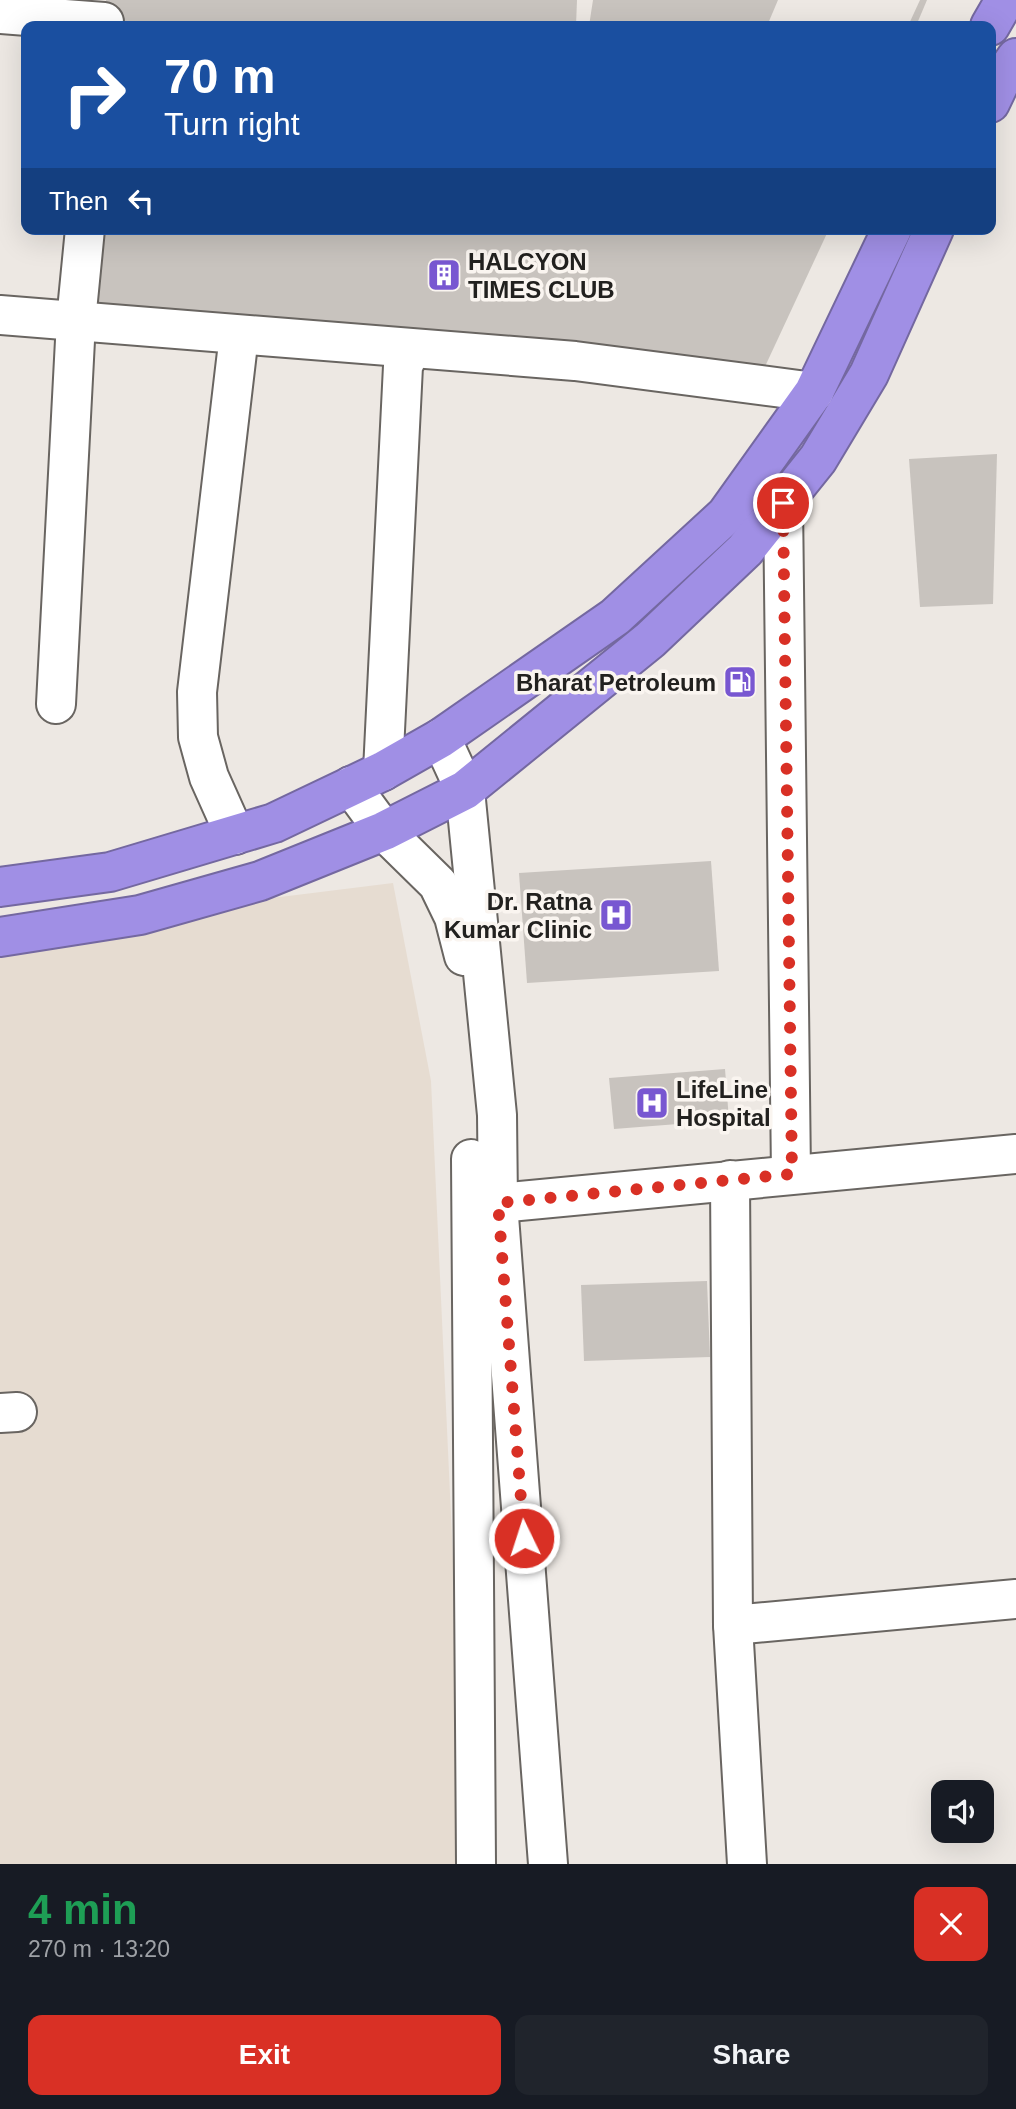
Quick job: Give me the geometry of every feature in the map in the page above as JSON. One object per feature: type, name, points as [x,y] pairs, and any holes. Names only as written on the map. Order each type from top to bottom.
[{"type":"highway","points":[[996,89],[1016,58]]},
{"type":"highway","points":[[0,887],[110,872],[274,823],[367,779],[441,738],[615,617],[716,524],[814,392],[889,235]]},
{"type":"highway","points":[[0,937],[140,915],[220,892],[304,865],[384,831],[465,790],[650,640],[745,550],[818,459],[869,374],[931,235]]},
{"type":"street","points":[[0,14],[105,16]]},
{"type":"street","points":[[56,704],[76,321],[84,235]]},
{"type":"street","points":[[0,315],[575,361],[814,392]]},
{"type":"street","points":[[235,835],[209,777],[198,737],[197,692],[239,335]]},
{"type":"street","points":[[411,349],[403,366],[367,779],[384,831],[438,884],[454,916],[467,966],[471,1128],[476,1864]]},
{"type":"street","points":[[783,503],[792,1174]]},
{"type":"street","points":[[441,738],[465,790],[497,1115],[498,1203],[548,1864]]},
{"type":"street","points":[[498,1203],[1016,1154]]},
{"type":"street","points":[[730,1180],[733,1625],[747,1864]]},
{"type":"street","points":[[733,1625],[1016,1599]]},
{"type":"shaded area","points":[[393,883],[431,1081],[467,1864],[0,1864],[0,932]]},
{"type":"building","points":[[106,0],[577,0],[576,21],[104,21]]},
{"type":"building","points":[[593,0],[778,0],[769,21],[590,21]]},
{"type":"building","points":[[920,0],[927,0],[918,21],[910,21]]},
{"type":"building","name":"HALCYON TIMES CLUB","points":[[84,235],[826,235],[756,386],[76,321]]},
{"type":"building","points":[[997,454],[993,604],[920,607],[909,459]]},
{"type":"building","points":[[711,861],[719,971],[527,983],[519,873]]},
{"type":"building","points":[[725,1069],[729,1120],[614,1129],[609,1078]]},
{"type":"building","points":[[707,1281],[710,1357],[584,1361],[581,1285]]},
{"type":"place","name":"HALCYON TIMES CLUB","points":[[444,275]]},
{"type":"place","name":"Bharat Petroleum","points":[[740,682]]},
{"type":"place","name":"Dr. Ratna Kumar Clinic","points":[[616,915]]},
{"type":"place","name":"LifeLine Hospital","points":[[652,1103]]},
{"type":"route","points":[[524,1538],[498,1203],[792,1174],[783,503]]}]
